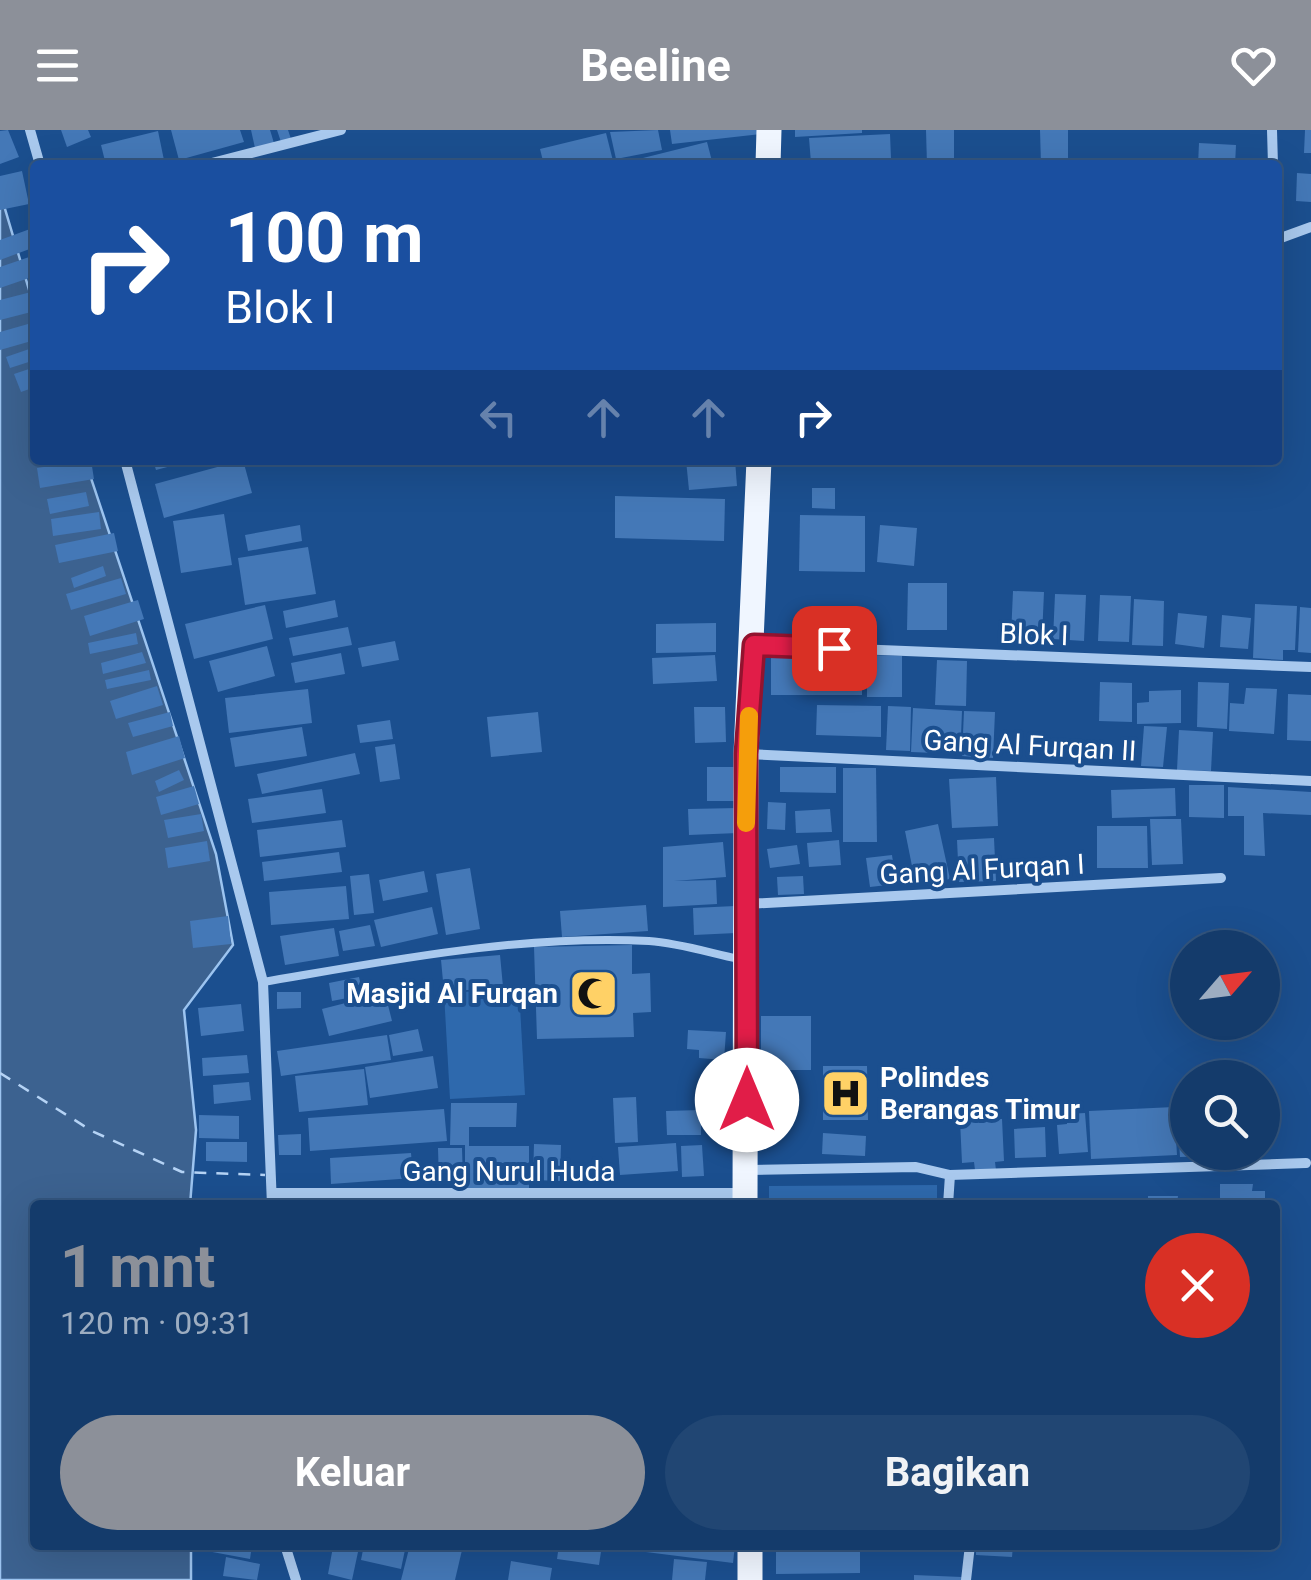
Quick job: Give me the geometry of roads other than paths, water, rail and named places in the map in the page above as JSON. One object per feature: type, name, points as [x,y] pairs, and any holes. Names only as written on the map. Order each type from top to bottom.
[{"type":"main road","points":[[768,160],[769,130]]},
{"type":"main road","points":[[746,1190],[746,754],[754,645],[759,465]]},
{"type":"main road","points":[[750,1550],[750,1580]]},
{"type":"street","points":[[30,130],[39,160]]},
{"type":"street","points":[[224,160],[342,130]]},
{"type":"street","points":[[1272,130],[1273,160]]},
{"type":"street","points":[[1282,238],[1311,227]]},
{"type":"street","points":[[126,465],[263,982],[273,1199]]},
{"type":"street","name":"Blok I","points":[[754,645],[1311,667]]},
{"type":"street","name":"Gang Al Furqan II","points":[[746,754],[1311,780]]},
{"type":"street","name":"Gang Al Furqan I","points":[[746,904],[1221,878]]},
{"type":"street","name":"Gang Nurul Huda","points":[[273,1199],[746,1190],[916,1167],[950,1175],[1306,1163]]},
{"type":"street","points":[[948,1200],[950,1175]]},
{"type":"street","points":[[287,1550],[296,1580]]},
{"type":"street","points":[[966,1580],[969,1550]]},
{"type":"lane","points":[[263,982],[450,951],[510,946],[650,941],[746,960]]},
{"type":"place","name":"Masjid Al Furqan","points":[[593,993]]},
{"type":"place","name":"Polindes Berangas Timur","points":[[845,1093]]}]
